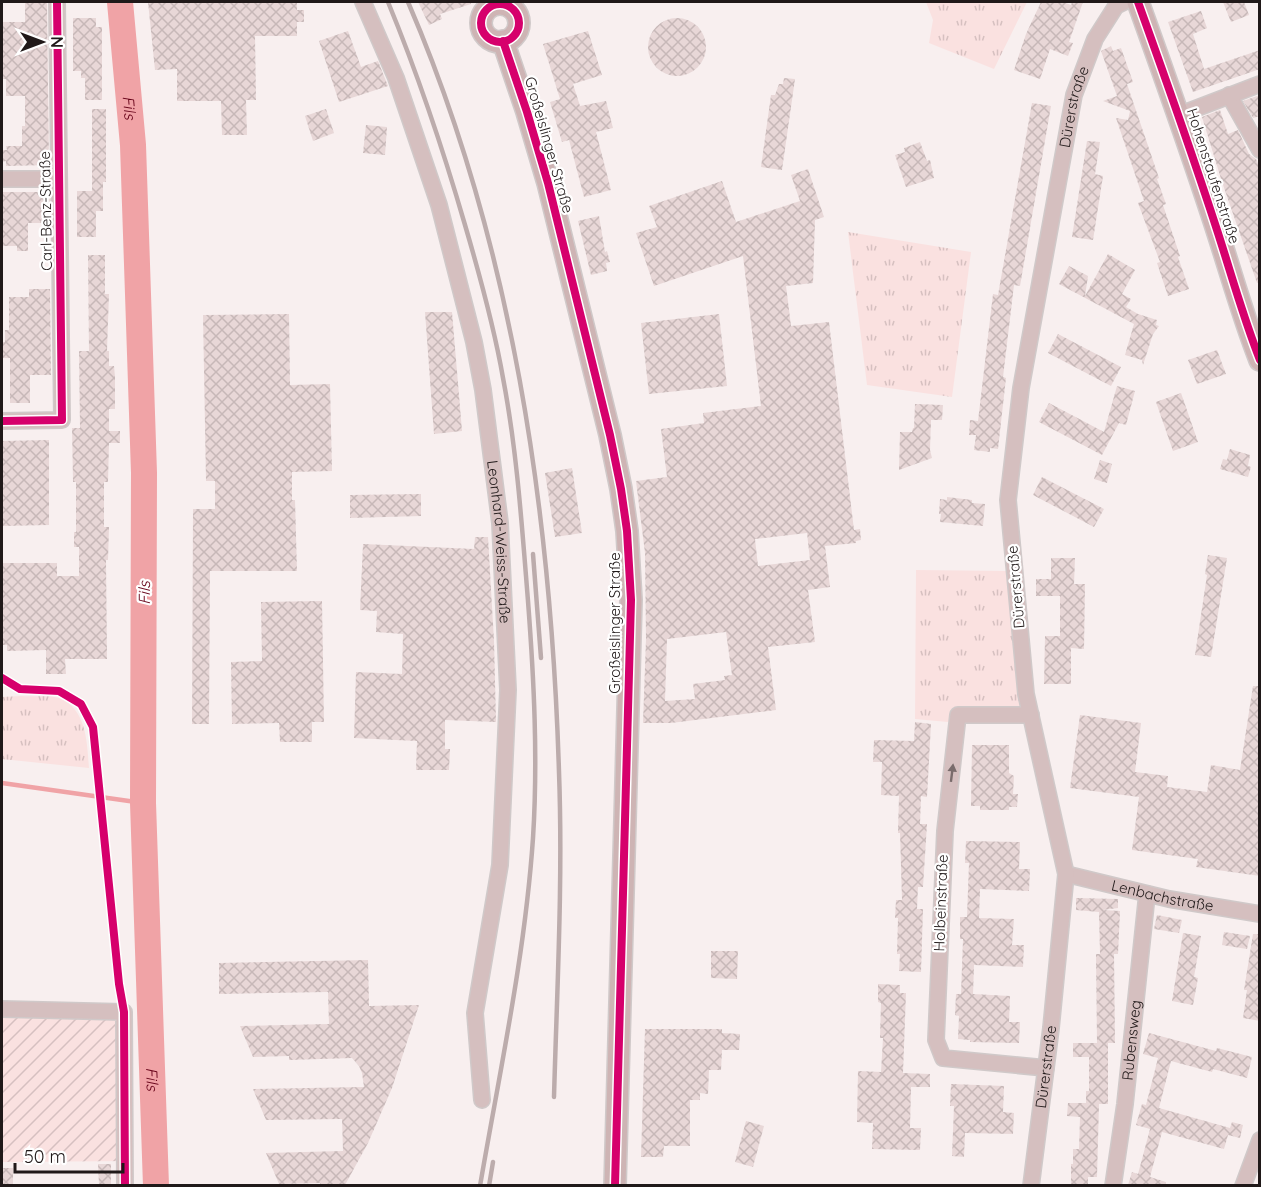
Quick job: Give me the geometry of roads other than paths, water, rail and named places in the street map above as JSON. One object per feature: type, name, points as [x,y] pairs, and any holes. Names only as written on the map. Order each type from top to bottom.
[{"type":"main road","name":"Hohenstaufenstraße","points":[[1138,2],[1179,115],[1233,278],[1254,329],[1260,360]]},
{"type":"main road","name":"Großeislinger Straße","points":[[494,3],[506,5],[518,17],[517,30],[509,39],[503,41],[548,183],[610,435],[627,531],[631,600],[615,1185]]},
{"type":"street","name":"Carl-Benz-Straße","points":[[2,421],[62,420],[57,2]]},
{"type":"street","name":"Leonhard-Weiss-Straße","points":[[363,2],[396,78],[439,205],[474,342],[483,390],[500,523],[508,690],[500,865],[475,1013],[482,1100]]},
{"type":"street","name":"Dürerstraße","points":[[1031,1185],[1046,1068],[1066,874],[1026,694],[1008,500],[1019,401],[1074,95],[1095,39],[1115,8],[1124,2]]},
{"type":"street","points":[[1179,115],[1260,84]]},
{"type":"street","points":[[1229,95],[1260,150]]},
{"type":"street","points":[[2,179],[59,179]]},
{"type":"street","name":"Holbeinstraße","points":[[1031,716],[958,716],[945,831],[936,1040],[943,1058],[1046,1068]]},
{"type":"street","name":"Lenbachstraße","points":[[1066,874],[1147,894],[1260,914]]},
{"type":"street","name":"Rubensweg","points":[[1113,1185],[1125,1104],[1147,894]]},
{"type":"street","points":[[2,1009],[124,1012],[125,1185]]},
{"type":"street","points":[[1243,1185],[1260,1140]]},
{"type":"waterway","name":"Fils","points":[[120,2],[133,145],[144,473],[143,803],[156,1186]]},
{"type":"waterway","points":[[2,783],[143,803]]},
{"type":"railway","points":[[388,2],[439,140],[471,244],[491,320],[512,433],[528,601],[535,720],[533,838],[518,969],[480,1186]]},
{"type":"railway","points":[[408,2],[444,94],[474,187],[499,282],[520,379],[535,477],[547,575],[559,772],[560,894],[554,1097]]},
{"type":"railway","points":[[533,554],[541,658]]},
{"type":"railway","points":[[489,1186],[493,1162]]}]
